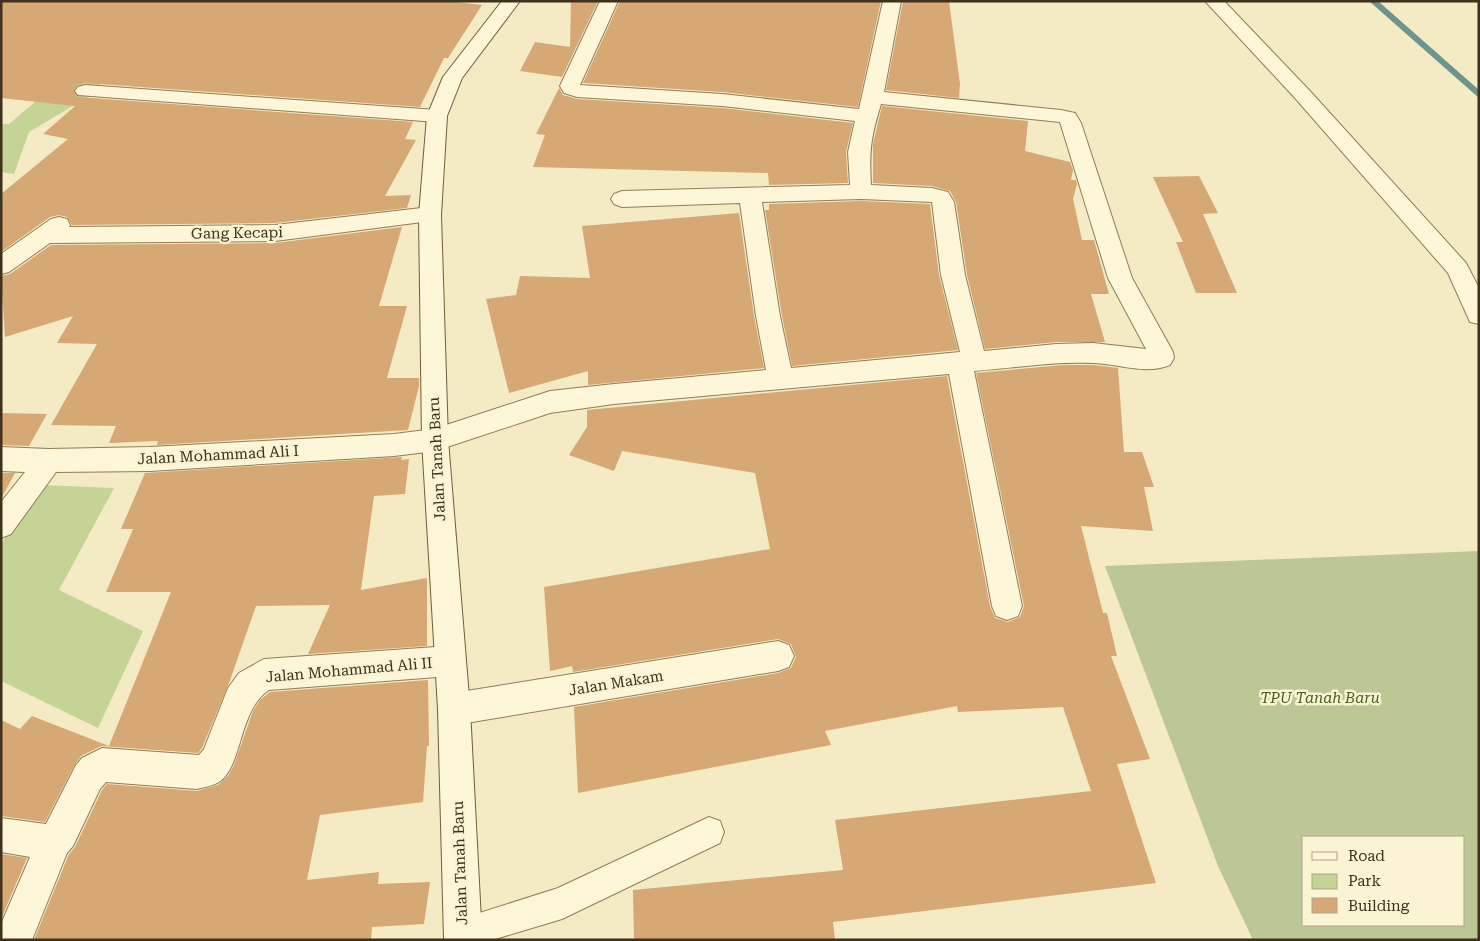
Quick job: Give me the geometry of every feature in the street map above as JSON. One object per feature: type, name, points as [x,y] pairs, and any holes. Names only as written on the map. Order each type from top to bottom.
[{"type":"street","name":"Jalan Tanah Baru","points":[[472,933],[468,707],[450,661],[435,440],[430,215],[437,116],[453,77],[511,1]]},
{"type":"street","points":[[608,1],[570,86],[577,92],[870,106]]},
{"type":"street","points":[[860,192],[859,152],[892,1]]},
{"type":"street","points":[[1214,1],[1308,101],[1458,269],[1479,315]]},
{"type":"street","points":[[85,90],[437,116]]},
{"type":"street","name":"Jalan Mohammad Ali I","points":[[1,459],[49,461],[150,458],[394,446],[435,440],[550,402],[614,394],[966,361],[1093,353],[1156,360],[1161,358],[1160,352],[1120,278],[1068,118],[1061,116],[870,106]]},
{"type":"street","points":[[622,199],[860,192],[932,195],[940,198],[943,202],[966,361],[1007,606]]},
{"type":"street","points":[[750,195],[768,316],[780,378]]},
{"type":"street","name":"Gang Kecapi","points":[[44,235],[275,233],[430,215]]},
{"type":"street","points":[[1,266],[70,218]]},
{"type":"street","points":[[1,525],[49,461]]},
{"type":"street","name":"Jalan Makam","points":[[468,707],[778,656]]},
{"type":"street","name":"Jalan Mohammad Ali II","points":[[54,840],[61,834],[88,777],[102,765],[197,772],[208,770],[216,760],[239,699],[250,684],[264,675],[450,661]]},
{"type":"street","points":[[1,835],[45,842],[54,840]]},
{"type":"street","points":[[13,940],[54,840]]},
{"type":"lane","points":[[472,933],[562,903],[710,832]]},
{"type":"green space","points":[[102,82],[93,94],[29,132],[14,174],[1,172],[1,124],[9,124],[55,85]]},
{"type":"green space","points":[[41,485],[114,488],[59,590],[143,631],[98,728],[1,681],[1,544]]},
{"type":"green space","name":"TPU Tanah Baru","points":[[1479,551],[1479,940],[1253,940],[1218,866],[1105,566]]},
{"type":"building","points":[[1,1],[448,1],[482,5],[448,58],[444,58],[420,107],[85,83],[77,85],[74,90],[78,97],[413,122],[405,139],[416,140],[385,196],[411,195],[407,208],[275,223],[72,225],[67,217],[59,215],[50,217],[1,252],[1,194],[68,139],[43,134],[75,106],[1,98]]},
{"type":"building","points":[[571,1],[598,1],[562,77],[520,71],[535,42],[570,47]]},
{"type":"building","points":[[620,1],[881,1],[858,107],[722,92],[583,83]]},
{"type":"building","points":[[903,1],[949,1],[960,84],[959,98],[886,90]]},
{"type":"building","points":[[559,88],[563,95],[577,99],[722,108],[853,123],[846,152],[848,183],[769,185],[768,173],[533,167],[545,135],[536,134]]},
{"type":"building","points":[[882,106],[1028,121],[1025,151],[1070,162],[1073,170],[1071,180],[1076,180],[1077,184],[1073,199],[1082,240],[1094,240],[1109,294],[1091,294],[1105,342],[1056,342],[985,349],[967,275],[956,202],[950,191],[932,186],[873,183],[873,144]]},
{"type":"building","points":[[1199,176],[1218,213],[1203,214],[1237,293],[1196,293],[1176,242],[1183,242],[1153,177]]},
{"type":"building","points":[[861,201],[930,204],[939,275],[958,350],[792,366],[765,210],[769,210],[769,204]]},
{"type":"building","points":[[739,213],[754,316],[764,368],[588,385],[588,371],[509,393],[486,299],[516,295],[520,276],[590,278],[582,226]]},
{"type":"building","points":[[402,227],[379,306],[407,306],[387,378],[419,378],[419,386],[408,430],[157,445],[158,441],[109,443],[116,426],[51,425],[97,344],[57,343],[73,316],[5,337],[1,276],[10,274],[51,245],[275,243]]},
{"type":"building","points":[[1064,365],[1094,365],[1118,368],[1124,452],[1142,452],[1154,487],[1144,487],[1153,531],[1081,526],[1103,613],[1107,613],[1117,656],[1111,656],[1150,759],[1117,764],[1156,883],[833,922],[835,940],[634,940],[633,890],[843,870],[835,820],[1091,791],[1063,707],[958,712],[957,706],[825,731],[831,745],[578,793],[574,707],[778,673],[791,668],[796,657],[791,644],[778,639],[573,672],[572,666],[550,671],[544,587],[770,549],[755,473],[622,451],[614,471],[569,455],[587,427],[587,410],[947,376],[990,606],[995,618],[1008,622],[1020,617],[1024,606],[976,373]]},
{"type":"building","points":[[1,413],[47,414],[29,446],[1,445]]},
{"type":"building","points":[[402,457],[401,460],[409,459],[405,494],[374,496],[361,590],[427,578],[427,646],[308,654],[330,605],[256,606],[229,683],[202,748],[198,753],[101,746],[81,756],[75,764],[45,822],[1,816],[1,720],[20,729],[32,716],[109,746],[171,592],[106,592],[133,529],[121,529],[145,473]]},
{"type":"building","points":[[1,473],[15,473],[1,499]]},
{"type":"building","points":[[428,680],[429,746],[427,746],[423,802],[320,815],[307,880],[379,872],[378,884],[430,882],[424,924],[372,927],[371,940],[34,940],[69,854],[75,847],[102,790],[107,784],[197,791],[218,785],[228,776],[234,765],[253,711],[260,700],[270,692]]},
{"type":"building","points":[[1,854],[27,858],[1,919]]},
{"type":"waterway","points":[[1373,1],[1479,95]]}]
